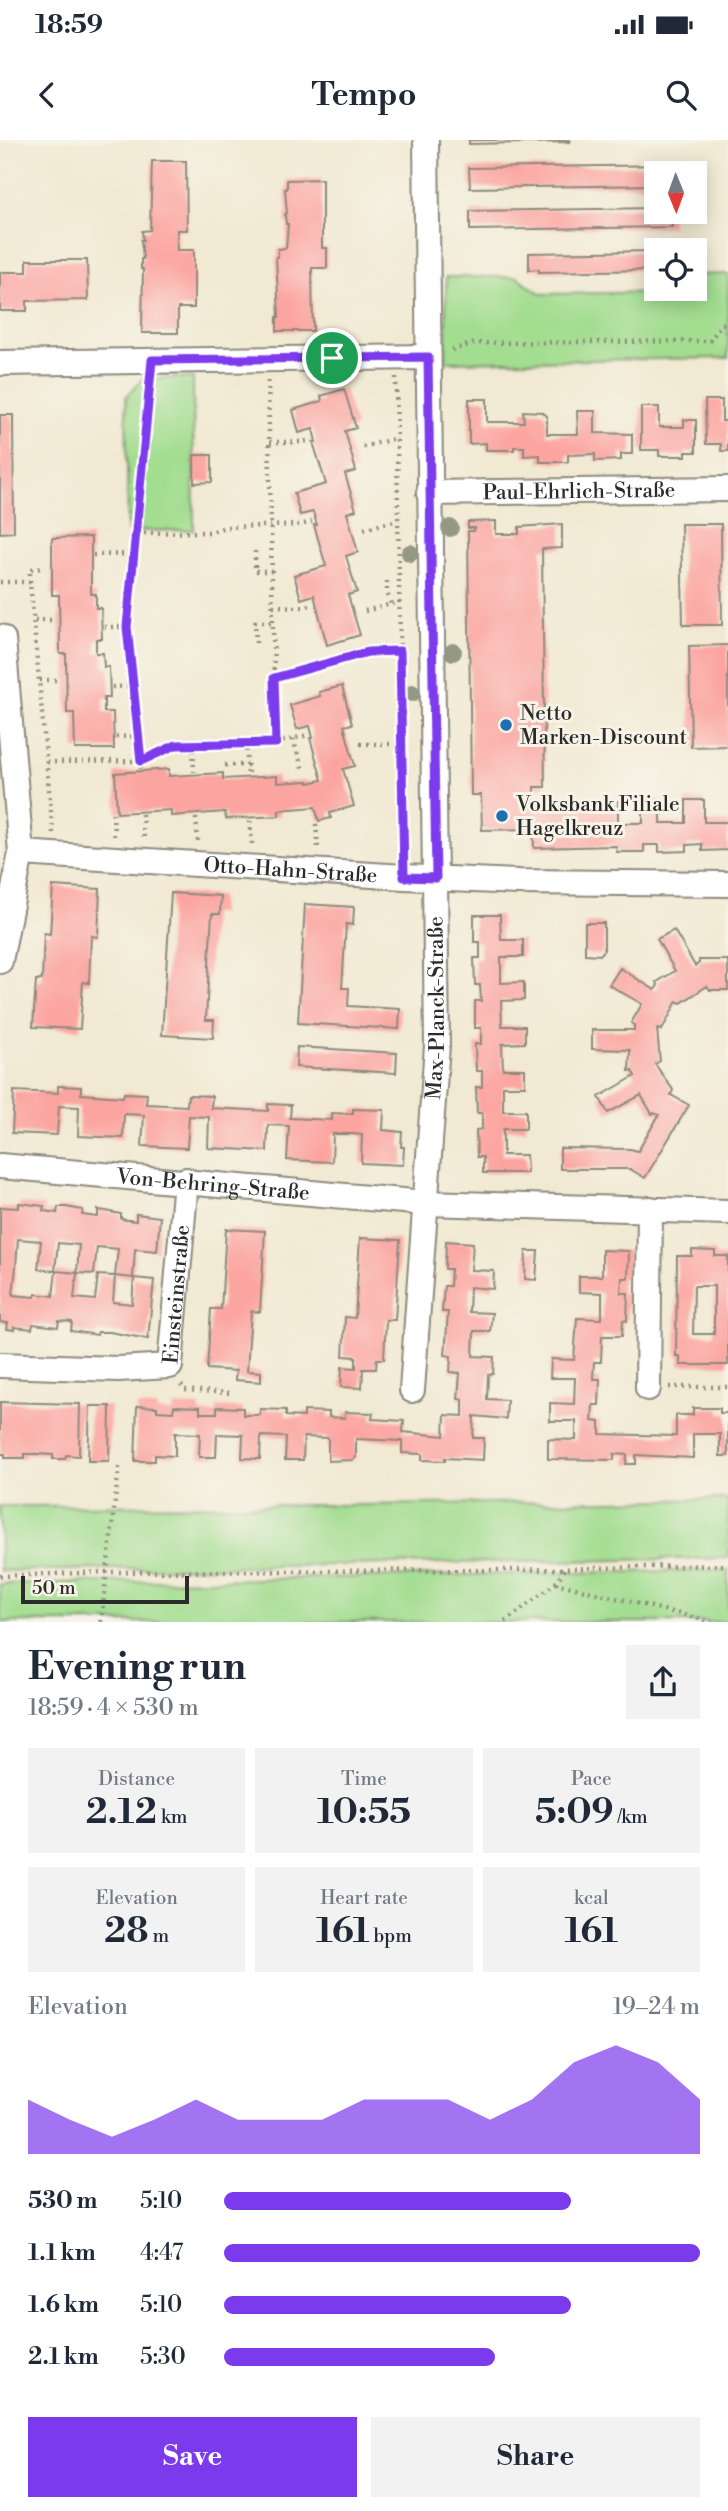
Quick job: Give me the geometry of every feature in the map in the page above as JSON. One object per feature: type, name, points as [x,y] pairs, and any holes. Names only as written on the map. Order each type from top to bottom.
[{"type":"street","name":"Max-Planck-Straße","points":[[426,140],[437,1045],[426,1203]]},
{"type":"street","points":[[0,363],[428,357]]},
{"type":"street","name":"Paul-Ehrlich-Straße","points":[[429,493],[728,489]]},
{"type":"street","points":[[0,637],[3,639],[20,853],[0,961]]},
{"type":"street","name":"Otto-Hahn-Straße","points":[[20,853],[404,877],[519,882],[728,884]]},
{"type":"street","name":"Von-Behring-Straße","points":[[0,1166],[186,1180],[426,1203],[728,1212]]},
{"type":"street","name":"Einsteinstraße","points":[[0,1365],[118,1369],[170,1366],[186,1180]]},
{"type":"street","points":[[412,1390],[426,1203]]},
{"type":"street","points":[[648,1388],[650,1209]]},
{"type":"path","points":[[428,357],[474,343],[710,341],[721,324],[728,323]]},
{"type":"path","points":[[396,358],[404,877]]},
{"type":"path","points":[[268,359],[276,743]]},
{"type":"path","points":[[141,769],[127,627],[152,360]]},
{"type":"path","points":[[363,447],[397,438]]},
{"type":"path","points":[[270,443],[312,439]]},
{"type":"path","points":[[364,529],[398,520]]},
{"type":"path","points":[[137,533],[211,532],[225,527],[300,525],[312,522]]},
{"type":"path","points":[[255,551],[255,571],[272,571]]},
{"type":"path","points":[[93,555],[134,554]]},
{"type":"path","points":[[45,568],[30,569],[30,582],[55,856]]},
{"type":"path","points":[[387,581],[391,604]]},
{"type":"path","points":[[0,582],[30,582]]},
{"type":"path","points":[[365,611],[399,602]]},
{"type":"path","points":[[273,606],[303,607],[313,604]]},
{"type":"path","points":[[34,620],[53,620]]},
{"type":"path","points":[[256,643],[255,622],[273,622]]},
{"type":"path","points":[[104,627],[127,627]]},
{"type":"path","points":[[274,678],[368,652],[400,651]]},
{"type":"path","points":[[40,680],[61,680]]},
{"type":"path","points":[[112,687],[134,686]]},
{"type":"path","points":[[47,762],[141,761],[176,745],[276,743],[308,735]]},
{"type":"path","points":[[116,737],[139,737]]},
{"type":"path","points":[[293,739],[303,770]]},
{"type":"path","points":[[193,743],[194,772]]},
{"type":"path","points":[[246,743],[248,775]]},
{"type":"path","points":[[360,744],[402,744]]},
{"type":"path","points":[[225,765],[248,765]]},
{"type":"path","points":[[113,813],[114,836]]},
{"type":"path","points":[[142,814],[144,838]]},
{"type":"path","points":[[196,818],[198,841]]},
{"type":"path","points":[[250,821],[251,844]]},
{"type":"path","points":[[316,824],[318,849]]},
{"type":"path","points":[[170,1366],[184,1390],[231,1393]]},
{"type":"path","points":[[648,1388],[728,1387]]},
{"type":"path","points":[[101,1622],[119,1467]]},
{"type":"path","points":[[0,1576],[108,1572],[565,1569],[728,1565]]},
{"type":"path","points":[[505,1622],[556,1583],[565,1569]]},
{"type":"path","points":[[556,1583],[712,1622]]},
{"type":"green space","points":[[728,274],[728,358],[446,362],[446,277],[517,277],[541,294],[644,292],[644,301],[707,301],[707,275]]},
{"type":"green space","points":[[144,378],[193,378],[194,530],[128,531],[126,397]]},
{"type":"green space","points":[[728,1499],[728,1558],[0,1571],[0,1506],[367,1505]]},
{"type":"green space","points":[[728,1570],[728,1622],[0,1622],[0,1584]]},
{"type":"building","points":[[469,140],[570,140],[570,142],[469,144]]},
{"type":"building","points":[[152,161],[186,161],[187,230],[177,230],[177,250],[194,250],[194,308],[178,308],[178,333],[142,333],[141,240],[142,231],[150,230]]},
{"type":"building","points":[[644,165],[644,185],[470,188],[469,168]]},
{"type":"building","points":[[322,179],[322,248],[327,248],[327,268],[312,268],[313,331],[277,331],[279,317],[276,257],[278,249],[286,248],[287,180]]},
{"type":"building","points":[[644,208],[644,224],[672,224],[672,227],[470,230],[470,211]]},
{"type":"building","points":[[644,251],[644,270],[539,272],[539,269],[529,270],[529,253]]},
{"type":"building","points":[[27,260],[87,260],[88,300],[27,301],[27,311],[0,311],[0,272],[27,272]]},
{"type":"building","points":[[344,389],[356,428],[345,431],[356,471],[345,474],[356,510],[347,513],[358,552],[346,556],[357,592],[348,595],[360,635],[327,645],[314,595],[301,599],[294,575],[326,566],[313,512],[300,515],[294,493],[326,484],[313,442],[316,442],[313,429],[299,433],[293,410],[322,401],[321,396]]},
{"type":"building","points":[[469,399],[487,399],[487,422],[524,422],[523,411],[542,412],[547,416],[547,434],[578,434],[577,411],[595,411],[595,433],[632,434],[632,454],[621,454],[621,460],[595,461],[595,454],[568,455],[568,462],[540,462],[540,455],[524,456],[524,447],[514,447],[514,450],[486,450],[486,443],[469,444]]},
{"type":"building","points":[[705,400],[722,400],[722,421],[728,421],[728,451],[721,451],[721,444],[706,444]]},
{"type":"building","points":[[641,407],[659,407],[659,427],[684,427],[684,420],[696,420],[696,452],[686,452],[686,456],[659,456],[659,450],[641,450]]},
{"type":"building","points":[[0,415],[13,415],[14,532],[0,533]]},
{"type":"building","points":[[194,455],[212,455],[212,482],[194,483]]},
{"type":"building","points":[[496,521],[496,534],[519,534],[519,527],[562,524],[562,548],[542,549],[545,787],[534,787],[534,808],[600,807],[600,802],[618,801],[618,823],[643,823],[643,801],[661,800],[661,823],[686,823],[686,800],[704,800],[704,822],[728,822],[728,850],[702,851],[702,844],[687,845],[687,851],[659,852],[659,845],[644,845],[644,852],[617,852],[616,846],[534,848],[533,829],[482,830],[481,795],[471,795],[468,531],[474,531],[475,528],[468,528],[468,522]]},
{"type":"building","points":[[681,524],[721,524],[722,625],[683,625]]},
{"type":"building","points":[[91,537],[91,594],[96,594],[96,608],[101,608],[102,639],[96,639],[96,653],[103,653],[104,667],[109,667],[110,698],[104,698],[104,712],[113,712],[114,749],[75,749],[74,713],[67,713],[66,654],[60,654],[59,595],[52,595],[52,538]]},
{"type":"building","points":[[728,645],[728,746],[691,747],[689,646]]},
{"type":"building","points":[[342,686],[352,724],[344,726],[355,766],[343,769],[354,806],[330,813],[331,818],[319,821],[315,807],[279,810],[279,816],[226,819],[225,812],[171,816],[171,810],[117,813],[115,773],[169,769],[169,776],[223,773],[223,779],[277,776],[277,783],[322,780],[310,738],[313,738],[310,726],[297,729],[290,705],[320,696],[319,692]]},
{"type":"building","points":[[53,886],[100,889],[98,937],[91,936],[89,983],[83,982],[80,1029],[33,1027],[36,980],[42,980],[44,933],[50,934]]},
{"type":"building","points":[[171,893],[221,896],[220,914],[212,914],[210,945],[206,1020],[214,1020],[213,1038],[162,1035]]},
{"type":"building","points":[[305,904],[354,907],[353,925],[346,924],[342,988],[349,988],[348,1006],[400,1009],[399,1029],[298,1023]]},
{"type":"building","points":[[474,915],[500,915],[501,940],[523,940],[523,957],[501,957],[501,983],[524,982],[524,1000],[501,1001],[502,1026],[525,1026],[525,1043],[502,1044],[503,1069],[525,1069],[525,1086],[503,1086],[503,1111],[526,1111],[526,1129],[503,1129],[503,1155],[526,1155],[527,1173],[483,1173],[483,1157],[477,1157],[476,1130],[482,1129],[482,1113],[477,1113],[476,1087],[482,1087],[482,1071],[476,1071],[475,1044],[481,1044],[481,1028],[475,1028],[475,1001],[481,1001],[480,985],[475,985],[474,958],[480,958],[480,942],[474,942]]},
{"type":"building","points":[[585,923],[604,923],[604,950],[600,955],[585,954]]},
{"type":"building","points":[[674,930],[695,966],[699,960],[728,960],[728,990],[710,990],[707,986],[681,1003],[677,1001],[662,1030],[657,1029],[660,1061],[655,1064],[673,1090],[671,1095],[689,1105],[645,1178],[630,1169],[560,1169],[560,1148],[638,1151],[659,1115],[652,1114],[641,1095],[608,1113],[599,1097],[635,1076],[629,1071],[630,1050],[592,1049],[592,1030],[634,1030],[631,1023],[642,1004],[609,985],[620,968],[655,990],[657,982],[675,971],[657,939]]},
{"type":"building","points":[[297,1047],[397,1053],[396,1073],[296,1067]]},
{"type":"building","points":[[58,1086],[81,1087],[81,1094],[123,1097],[124,1093],[147,1094],[146,1104],[187,1106],[188,1095],[212,1096],[211,1108],[268,1111],[268,1104],[291,1105],[290,1118],[332,1120],[332,1113],[353,1114],[353,1109],[384,1110],[383,1130],[402,1132],[403,1165],[361,1163],[362,1135],[352,1134],[333,1134],[332,1162],[287,1160],[289,1126],[268,1125],[267,1151],[208,1148],[209,1117],[189,1116],[187,1148],[142,1146],[144,1115],[124,1114],[123,1138],[78,1136],[79,1107],[59,1106],[57,1135],[12,1133],[14,1091],[58,1093]]},
{"type":"building","points":[[19,1203],[44,1206],[43,1211],[57,1213],[58,1207],[83,1210],[82,1215],[98,1217],[98,1210],[106,1211],[121,1214],[121,1219],[136,1221],[136,1214],[160,1217],[157,1251],[135,1249],[133,1278],[115,1276],[113,1302],[132,1304],[134,1278],[154,1280],[148,1339],[110,1332],[98,1332],[97,1335],[71,1331],[72,1322],[59,1321],[58,1327],[33,1324],[32,1329],[14,1327],[14,1330],[7,1329],[8,1323],[0,1322],[0,1207],[19,1208]],"holes":[[[18,1239],[41,1241],[38,1269],[55,1271],[58,1243],[79,1245],[77,1273],[56,1271],[53,1296],[13,1295]],[[97,1247],[118,1249],[115,1276],[98,1275],[95,1300],[74,1298],[77,1273],[94,1274]]]},
{"type":"building","points":[[226,1229],[265,1231],[260,1312],[251,1311],[247,1371],[261,1372],[261,1382],[235,1380],[236,1371],[207,1369],[211,1309],[221,1309]]},
{"type":"building","points":[[360,1238],[400,1240],[395,1320],[386,1320],[384,1359],[377,1359],[376,1369],[363,1369],[362,1388],[341,1387],[342,1367],[356,1368],[356,1357],[343,1356],[345,1317],[355,1318]]},
{"type":"building","points":[[446,1241],[473,1243],[471,1270],[494,1271],[493,1289],[470,1287],[469,1312],[492,1313],[490,1331],[474,1331],[473,1356],[494,1357],[493,1374],[488,1375],[487,1399],[507,1400],[506,1419],[474,1416],[473,1438],[484,1438],[483,1460],[422,1460],[422,1454],[402,1453],[402,1441],[356,1439],[356,1457],[353,1460],[328,1461],[328,1438],[304,1437],[303,1460],[285,1460],[286,1437],[261,1436],[260,1459],[242,1458],[243,1435],[217,1434],[216,1457],[199,1457],[200,1434],[175,1433],[175,1456],[155,1455],[155,1461],[135,1461],[137,1406],[157,1407],[157,1411],[173,1412],[174,1406],[200,1407],[200,1413],[217,1413],[217,1407],[243,1408],[243,1415],[260,1415],[260,1409],[286,1410],[286,1416],[304,1417],[304,1411],[329,1412],[329,1417],[345,1418],[345,1412],[373,1413],[372,1419],[404,1421],[403,1432],[444,1436],[445,1415],[463,1416],[463,1400],[458,1399],[460,1373],[450,1372],[451,1356],[445,1355],[448,1312],[442,1312],[444,1286],[450,1286],[451,1269],[445,1269]]},
{"type":"building","points":[[602,1250],[629,1251],[628,1278],[622,1278],[621,1293],[628,1293],[627,1321],[623,1320],[622,1336],[602,1336],[601,1362],[594,1362],[593,1379],[600,1379],[599,1405],[593,1405],[592,1421],[600,1422],[600,1434],[676,1436],[676,1415],[693,1415],[693,1408],[720,1408],[720,1413],[728,1413],[728,1456],[720,1456],[720,1434],[693,1434],[693,1458],[636,1455],[636,1464],[626,1464],[627,1455],[614,1454],[614,1460],[548,1459],[548,1439],[576,1440],[576,1421],[550,1421],[550,1403],[574,1404],[575,1378],[550,1378],[551,1359],[574,1360],[577,1318],[602,1319],[602,1293],[579,1292],[579,1276],[602,1276]]},
{"type":"building","points":[[692,1250],[715,1251],[715,1256],[728,1256],[728,1365],[680,1365],[680,1356],[676,1356],[677,1256],[692,1256]],"holes":[[[694,1286],[714,1286],[714,1334],[693,1334]]]},
{"type":"building","points":[[526,1251],[538,1251],[536,1280],[525,1279]]},
{"type":"building","points":[[0,1402],[80,1404],[79,1456],[66,1455],[65,1459],[53,1459],[53,1455],[25,1454],[25,1458],[5,1458],[5,1454],[0,1454]]},
{"type":"building","points":[[90,1406],[110,1406],[109,1461],[88,1461]]},
{"type":"place","name":"Netto Marken-Discount","points":[[506,725]]},
{"type":"place","name":"Volksbank Filiale Hagelkreuz","points":[[502,816]]},
{"type":"route","points":[[428,357],[436,878],[404,877],[400,651],[368,652],[274,678],[276,743],[176,745],[141,761],[127,627],[152,360],[332,358],[428,357]]}]
